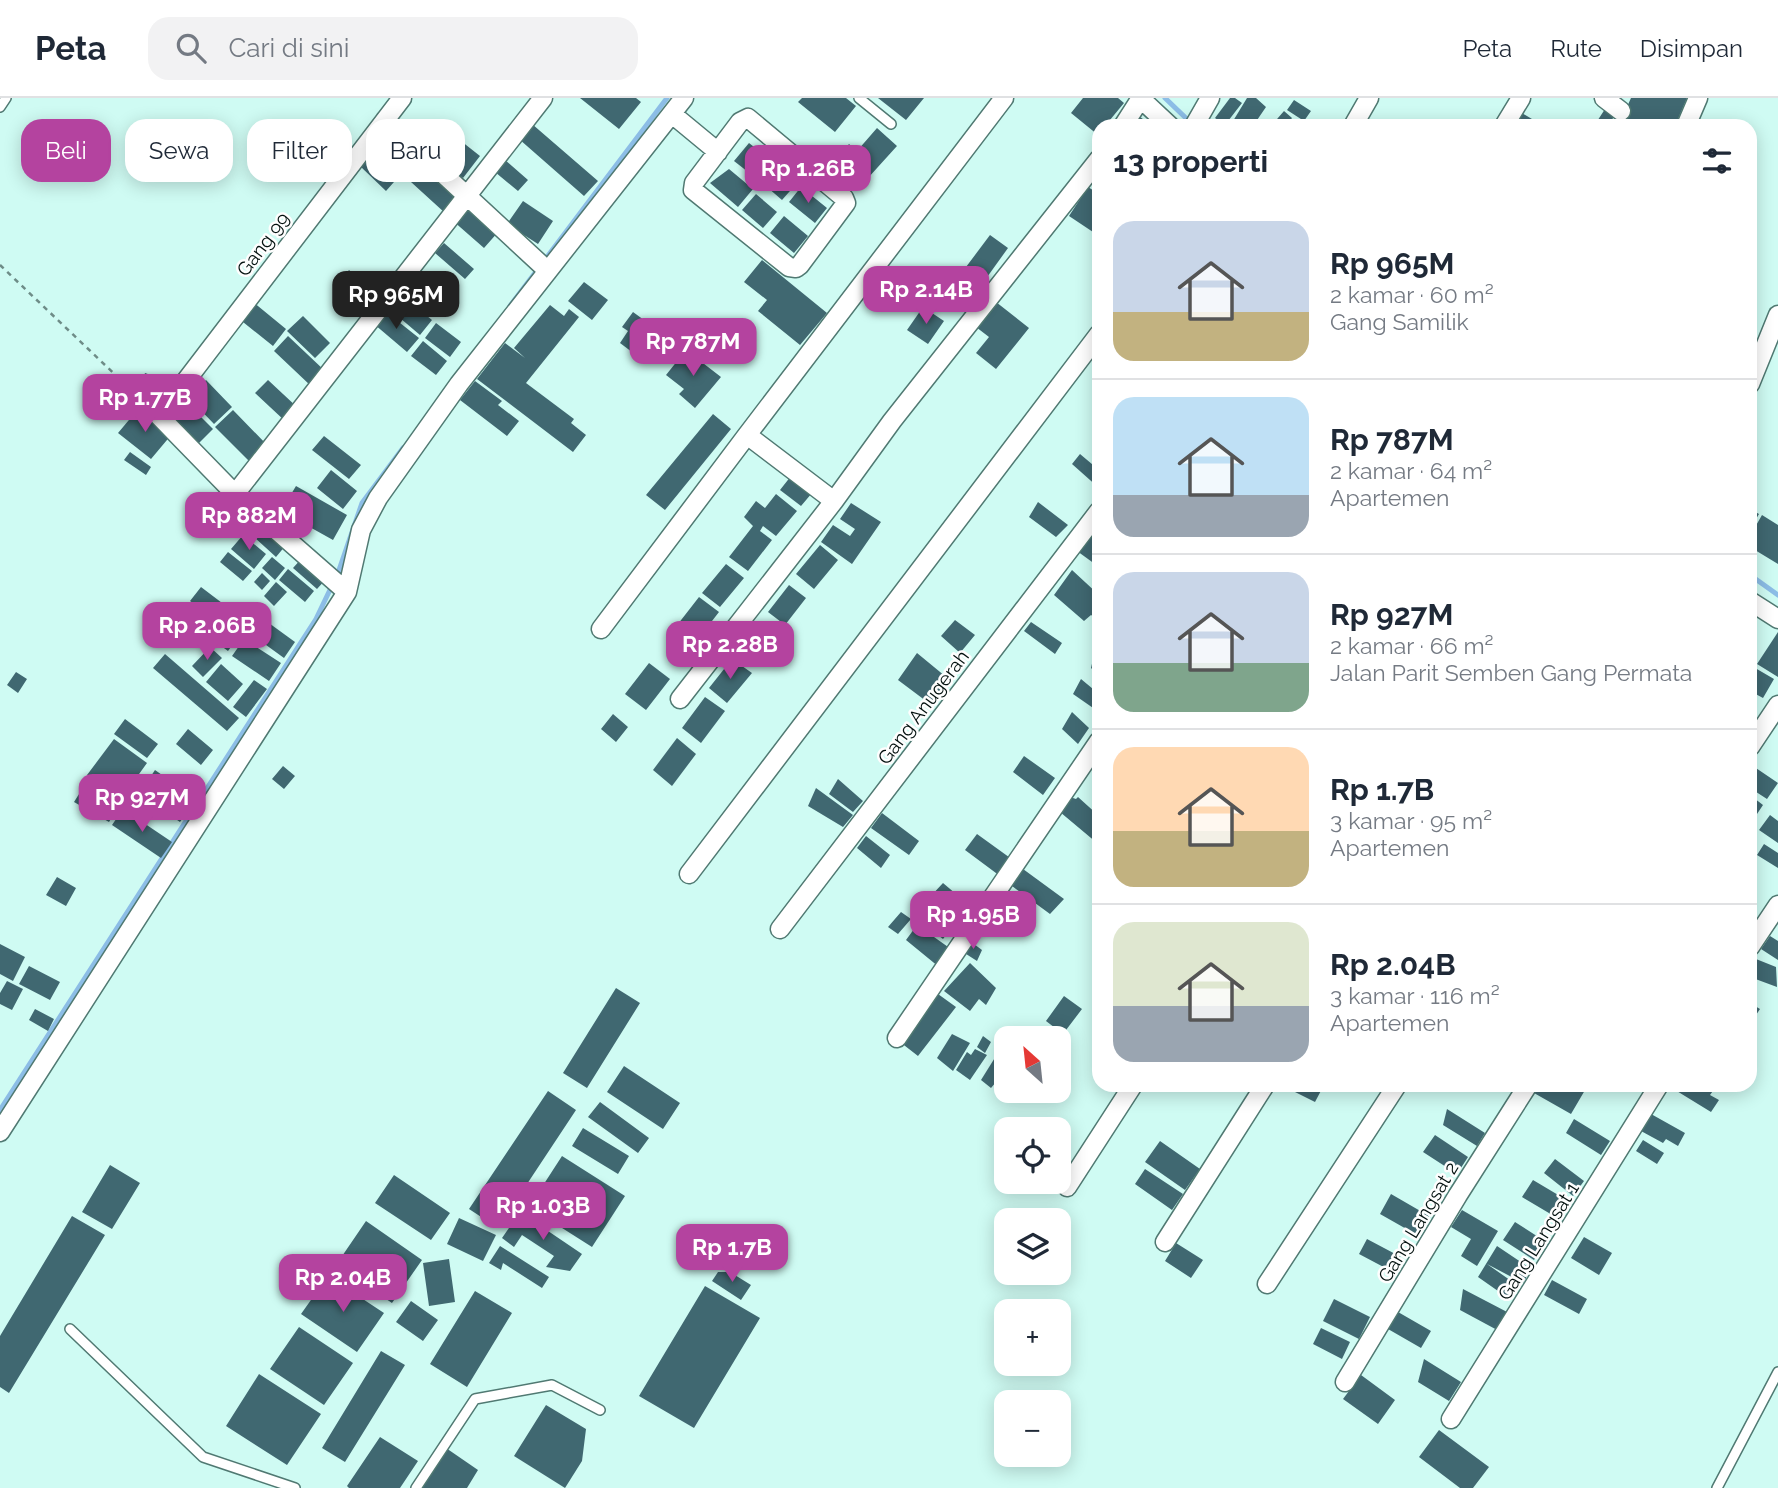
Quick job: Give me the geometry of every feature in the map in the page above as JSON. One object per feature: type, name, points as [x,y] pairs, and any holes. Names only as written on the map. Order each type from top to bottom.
[{"type":"street","name":"Gang 99","points":[[386,119],[402,98]]},
{"type":"street","points":[[235,494],[543,98]]},
{"type":"street","points":[[0,1132],[346,592],[361,530],[373,506],[459,384],[684,98]]},
{"type":"street","points":[[601,629],[1004,98]]},
{"type":"street","points":[[1127,119],[1140,98],[1162,119]]},
{"type":"street","points":[[1198,119],[1210,98]]},
{"type":"street","points":[[1357,119],[1369,98]]},
{"type":"street","points":[[1508,119],[1521,98]]},
{"type":"street","points":[[1604,98],[1621,111]]},
{"type":"street","points":[[1689,119],[1698,98]]},
{"type":"street","points":[[672,114],[718,152]]},
{"type":"street","points":[[748,118],[844,198],[845,208],[796,268],[789,267],[693,190],[694,183],[718,152],[740,122],[748,118]]},
{"type":"street","name":"Gang 99","points":[[159,416],[366,145]]},
{"type":"street","points":[[680,699],[834,501],[892,421],[1092,168]]},
{"type":"street","points":[[450,182],[548,271]]},
{"type":"street","points":[[1757,366],[1778,314]]},
{"type":"street","points":[[688,874],[1092,343]]},
{"type":"street","points":[[159,416],[235,494],[346,592]]},
{"type":"street","points":[[747,435],[834,501]]},
{"type":"street","name":"Gang Anugerah","points":[[780,929],[1092,520]]},
{"type":"street","points":[[1757,606],[1778,619]]},
{"type":"street","points":[[1757,736],[1778,705]]},
{"type":"street","points":[[897,1038],[1092,751]]},
{"type":"street","points":[[1757,936],[1778,905]]},
{"type":"street","points":[[1071,1180],[1128,1092]]},
{"type":"street","points":[[1165,1242],[1261,1092]]},
{"type":"street","points":[[1268,1284],[1392,1092]]},
{"type":"street","name":"Gang Langsat 2","points":[[1345,1382],[1524,1092]]},
{"type":"street","name":"Gang Langsat 1","points":[[1451,1419],[1656,1092]]},
{"type":"lane","points":[[0,107],[6,98]]},
{"type":"lane","points":[[859,98],[891,124]]},
{"type":"lane","points":[[70,1329],[203,1457],[295,1488]]},
{"type":"lane","points":[[1717,1488],[1778,1372]]},
{"type":"lane","points":[[415,1488],[475,1399],[552,1385],[600,1410]]},
{"type":"path","points":[[0,265],[159,416]]},
{"type":"building","points":[[580,98],[636,98],[641,102],[619,129]]},
{"type":"building","points":[[802,98],[846,98],[856,106],[835,132],[798,102]]},
{"type":"building","points":[[878,98],[924,98],[906,120]]},
{"type":"building","points":[[1083,98],[1118,98],[1124,103],[1111,119],[1092,119],[1092,130],[1071,113]]},
{"type":"building","points":[[1230,98],[1242,103],[1230,119],[1215,118]]},
{"type":"building","points":[[1247,98],[1256,98],[1266,107],[1258,119],[1234,119]]},
{"type":"building","points":[[1631,98],[1687,98],[1678,119],[1621,119]]},
{"type":"building","points":[[1294,100],[1311,111],[1305,119],[1301,119],[1287,110]]},
{"type":"building","points":[[1605,109],[1615,115],[1612,119],[1599,119]]},
{"type":"building","points":[[1284,111],[1292,118],[1291,119],[1277,119]]},
{"type":"building","points":[[1520,112],[1532,119],[1516,119]]},
{"type":"building","points":[[532,124],[598,181],[584,196],[519,139]]},
{"type":"building","points":[[877,128],[897,146],[858,189],[831,165],[849,144],[857,151]]},
{"type":"building","points":[[749,143],[772,161],[757,179],[734,161]]},
{"type":"building","points":[[465,144],[480,156],[465,175]]},
{"type":"building","points":[[505,160],[528,180],[518,191],[495,172]]},
{"type":"building","points":[[776,164],[797,183],[782,200],[761,182]]},
{"type":"building","points":[[729,169],[753,189],[738,207],[710,183]]},
{"type":"building","points":[[377,182],[394,182],[386,191]]},
{"type":"building","points":[[411,182],[444,182],[460,196],[445,213]]},
{"type":"building","points":[[801,187],[827,208],[815,223],[789,202]]},
{"type":"building","points":[[1088,187],[1092,190],[1092,231],[1069,216]]},
{"type":"building","points":[[756,194],[777,212],[763,228],[742,210]]},
{"type":"building","points":[[523,201],[553,221],[538,244],[507,224]]},
{"type":"building","points":[[467,204],[499,231],[484,248],[452,220]]},
{"type":"building","points":[[784,216],[808,236],[794,253],[770,233]]},
{"type":"building","points":[[990,235],[1008,248],[985,280],[966,267]]},
{"type":"building","points":[[444,243],[474,269],[465,279],[435,253]]},
{"type":"building","points":[[762,260],[827,313],[800,345],[758,311],[767,300],[744,282]]},
{"type":"building","points":[[349,270],[381,297],[370,310],[338,283]]},
{"type":"building","points":[[584,282],[608,300],[592,320],[568,301]]},
{"type":"building","points":[[399,293],[432,320],[420,335],[387,307]]},
{"type":"building","points":[[252,301],[286,329],[273,346],[238,318]]},
{"type":"building","points":[[996,302],[1029,328],[996,369],[976,353],[989,337],[976,327]]},
{"type":"building","points":[[550,305],[564,316],[569,309],[579,317],[526,383],[574,419],[571,423],[586,435],[573,452],[477,379],[505,343],[525,358],[514,348]]},
{"type":"building","points":[[923,307],[944,321],[928,344],[907,330]]},
{"type":"building","points":[[385,311],[419,338],[407,352],[374,324]]},
{"type":"building","points":[[633,312],[659,331],[640,358],[620,343],[628,331],[622,327]]},
{"type":"building","points":[[303,316],[330,343],[315,358],[287,331]]},
{"type":"building","points":[[436,323],[461,342],[450,357],[425,338]]},
{"type":"building","points":[[288,336],[325,371],[311,386],[274,351]]},
{"type":"building","points":[[423,341],[447,361],[436,375],[411,356]]},
{"type":"building","points":[[686,350],[721,377],[695,408],[679,394],[684,389],[666,375]]},
{"type":"building","points":[[145,373],[159,378],[156,387],[142,382]]},
{"type":"building","points":[[206,380],[232,407],[214,424],[188,397]]},
{"type":"building","points":[[268,380],[298,408],[285,421],[255,393]]},
{"type":"building","points":[[475,381],[502,401],[498,405],[519,421],[507,436],[460,400]]},
{"type":"building","points":[[190,406],[213,429],[197,445],[174,422]]},
{"type":"building","points":[[139,408],[172,434],[151,459],[118,433]]},
{"type":"building","points":[[233,410],[268,446],[251,463],[215,427]]},
{"type":"building","points":[[713,414],[731,429],[665,510],[646,495]]},
{"type":"building","points":[[324,436],[361,465],[349,479],[312,450]]},
{"type":"building","points":[[130,452],[151,467],[146,475],[124,460]]},
{"type":"building","points":[[1080,454],[1092,464],[1092,482],[1072,464]]},
{"type":"building","points":[[331,470],[357,491],[343,509],[317,488]]},
{"type":"building","points":[[791,476],[812,493],[801,506],[780,490]]},
{"type":"building","points":[[296,486],[347,515],[333,540],[281,511]]},
{"type":"building","points":[[776,494],[797,511],[776,536],[763,526],[760,531],[772,540],[748,571],[729,557],[753,526],[744,517],[756,501],[765,508]]},
{"type":"building","points":[[1038,502],[1068,525],[1056,537],[1029,517]]},
{"type":"building","points":[[851,503],[881,522],[852,564],[821,542],[833,525],[850,536],[855,529],[840,519]]},
{"type":"building","points":[[252,515],[286,545],[276,557],[242,526]]},
{"type":"building","points":[[1762,515],[1778,525],[1778,564],[1757,551],[1757,524]]},
{"type":"building","points":[[1092,533],[1092,562],[1077,551]]},
{"type":"building","points":[[243,535],[266,554],[254,569],[231,549]]},
{"type":"building","points":[[820,545],[838,560],[814,589],[796,574]]},
{"type":"building","points":[[228,552],[252,571],[243,581],[220,562]]},
{"type":"building","points":[[272,557],[285,568],[275,580],[262,568]]},
{"type":"building","points":[[302,558],[326,579],[317,589],[293,568]]},
{"type":"building","points":[[726,564],[744,578],[720,607],[702,593]]},
{"type":"building","points":[[288,569],[314,591],[305,602],[279,580]]},
{"type":"building","points":[[1072,570],[1092,589],[1092,616],[1084,621],[1054,595]]},
{"type":"building","points":[[262,573],[270,581],[262,590],[254,582]]},
{"type":"building","points":[[276,582],[287,592],[274,606],[264,596]]},
{"type":"building","points":[[789,585],[806,598],[785,625],[768,612]]},
{"type":"building","points":[[201,587],[226,606],[215,620],[190,601]]},
{"type":"building","points":[[699,597],[719,612],[698,639],[678,624]]},
{"type":"building","points":[[246,603],[259,612],[249,626],[236,617]]},
{"type":"building","points":[[194,610],[214,624],[199,646],[179,631]]},
{"type":"building","points":[[230,618],[244,629],[228,651],[213,640]]},
{"type":"building","points":[[262,618],[295,642],[284,658],[251,634]]},
{"type":"building","points":[[955,620],[975,635],[960,653],[941,636]]},
{"type":"building","points":[[762,621],[781,635],[758,664],[739,650]]},
{"type":"building","points":[[1031,622],[1062,643],[1055,654],[1024,631]]},
{"type":"building","points":[[1778,632],[1778,677],[1757,664]]},
{"type":"building","points":[[244,639],[281,663],[269,681],[232,656]]},
{"type":"building","points":[[210,647],[222,658],[203,677],[192,666]]},
{"type":"building","points":[[917,653],[951,681],[930,704],[898,680]]},
{"type":"building","points":[[165,654],[239,718],[227,731],[153,668]]},
{"type":"building","points":[[732,659],[752,673],[727,703],[709,688]]},
{"type":"building","points":[[649,663],[670,679],[646,710],[625,694]]},
{"type":"building","points":[[221,664],[243,684],[228,701],[206,682]]},
{"type":"building","points":[[1757,669],[1774,679],[1763,698],[1757,695]]},
{"type":"building","points":[[16,672],[27,679],[18,693],[7,685]]},
{"type":"building","points":[[1081,679],[1092,688],[1092,707],[1073,694]]},
{"type":"building","points":[[254,680],[267,689],[246,717],[233,707]]},
{"type":"building","points":[[705,697],[725,711],[701,743],[682,728]]},
{"type":"building","points":[[1072,712],[1089,728],[1078,744],[1062,729]]},
{"type":"building","points":[[613,714],[628,727],[616,742],[601,729]]},
{"type":"building","points":[[125,719],[158,744],[147,758],[114,734]]},
{"type":"building","points":[[188,729],[213,750],[201,765],[176,744]]},
{"type":"building","points":[[677,738],[696,754],[672,786],[653,770]]},
{"type":"building","points":[[114,739],[147,763],[121,799],[87,775]]},
{"type":"building","points":[[1024,756],[1055,778],[1043,795],[1013,772]]},
{"type":"building","points":[[283,766],[295,776],[284,789],[272,779]]},
{"type":"building","points":[[1757,769],[1778,783],[1767,799],[1757,793]]},
{"type":"building","points":[[155,770],[196,799],[180,822],[139,794]]},
{"type":"building","points":[[838,779],[863,801],[853,812],[829,794]]},
{"type":"building","points":[[86,783],[120,803],[109,822],[74,802]]},
{"type":"building","points":[[816,788],[853,815],[843,827],[808,806]]},
{"type":"building","points":[[1070,797],[1078,797],[1092,810],[1092,839],[1060,812]]},
{"type":"building","points":[[1757,800],[1763,805],[1757,814]]},
{"type":"building","points":[[123,809],[172,842],[161,858],[112,825]]},
{"type":"building","points":[[882,813],[919,841],[909,855],[871,828]]},
{"type":"building","points":[[1770,815],[1778,821],[1778,843],[1759,830]]},
{"type":"building","points":[[977,834],[1013,860],[1000,876],[965,850]]},
{"type":"building","points":[[866,836],[890,855],[881,868],[857,848]]},
{"type":"building","points":[[1764,844],[1778,853],[1778,868],[1757,855]]},
{"type":"building","points":[[1023,869],[1064,899],[1050,914],[1012,886]]},
{"type":"building","points":[[57,877],[76,888],[66,906],[46,895]]},
{"type":"building","points":[[943,883],[976,911],[964,925],[930,897]]},
{"type":"building","points":[[936,908],[958,925],[953,937],[946,935],[943,939],[923,923]]},
{"type":"building","points":[[901,912],[911,919],[898,934],[888,927]]},
{"type":"building","points":[[917,925],[951,949],[939,967],[906,940]]},
{"type":"building","points":[[1770,936],[1778,941],[1778,960],[1761,949]]},
{"type":"building","points":[[970,941],[982,950],[977,961],[963,952]]},
{"type":"building","points":[[0,944],[25,957],[13,981],[0,974]]},
{"type":"building","points":[[1757,959],[1776,967],[1777,987],[1757,980]]},
{"type":"building","points":[[970,963],[996,988],[986,1005],[979,999],[970,1011],[944,991]]},
{"type":"building","points":[[29,966],[60,982],[50,1000],[19,984]]},
{"type":"building","points":[[7,981],[23,989],[12,1010],[0,1004],[0,993]]},
{"type":"building","points":[[616,988],[640,1003],[587,1088],[563,1073]]},
{"type":"building","points":[[938,994],[956,1007],[918,1056],[900,1042]]},
{"type":"building","points":[[1064,996],[1082,1009],[1069,1026],[1053,1026],[1046,1021]]},
{"type":"building","points":[[35,1009],[54,1019],[48,1031],[29,1020]]},
{"type":"building","points":[[952,1034],[970,1043],[953,1071],[937,1058]]},
{"type":"building","points":[[983,1036],[991,1042],[985,1053],[977,1047]]},
{"type":"building","points":[[975,1049],[987,1055],[970,1080],[956,1070],[967,1052],[971,1055]]},
{"type":"building","points":[[994,1059],[994,1084],[991,1088],[981,1080]]},
{"type":"building","points":[[624,1066],[680,1103],[663,1129],[607,1092]]},
{"type":"building","points":[[548,1091],[576,1110],[498,1228],[469,1209]]},
{"type":"building","points":[[1295,1092],[1320,1092],[1315,1102]]},
{"type":"building","points":[[1535,1092],[1584,1092],[1571,1114]]},
{"type":"building","points":[[1678,1092],[1712,1092],[1710,1095],[1719,1100],[1711,1112]]},
{"type":"building","points":[[600,1102],[649,1138],[638,1153],[588,1117]]},
{"type":"building","points":[[1447,1109],[1485,1133],[1477,1146],[1443,1125]]},
{"type":"building","points":[[1651,1114],[1685,1133],[1678,1146],[1666,1139],[1663,1143],[1641,1131]]},
{"type":"building","points":[[1574,1119],[1610,1141],[1601,1155],[1566,1133]]},
{"type":"building","points":[[583,1128],[629,1156],[618,1174],[572,1146]]},
{"type":"building","points":[[1435,1135],[1468,1157],[1457,1174],[1423,1152]]},
{"type":"building","points":[[1643,1140],[1664,1153],[1657,1164],[1636,1151]]},
{"type":"building","points":[[1160,1141],[1200,1169],[1185,1190],[1145,1162]]},
{"type":"building","points":[[562,1156],[625,1196],[592,1247],[529,1207]]},
{"type":"building","points":[[1555,1159],[1584,1181],[1573,1196],[1544,1173]]},
{"type":"building","points":[[110,1165],[140,1183],[112,1229],[82,1212]]},
{"type":"building","points":[[1145,1169],[1183,1194],[1172,1210],[1135,1184]]},
{"type":"building","points":[[394,1175],[450,1213],[431,1240],[375,1203]]},
{"type":"building","points":[[1533,1180],[1570,1202],[1559,1219],[1522,1197]]},
{"type":"building","points":[[1391,1194],[1429,1216],[1417,1235],[1380,1214]]},
{"type":"building","points":[[1462,1210],[1498,1231],[1477,1266],[1461,1256],[1471,1239],[1451,1227]]},
{"type":"building","points":[[520,1212],[582,1254],[570,1271],[546,1267],[554,1256],[522,1235],[514,1247],[502,1238]]},
{"type":"building","points":[[72,1216],[105,1235],[9,1393],[0,1387],[0,1336]]},
{"type":"building","points":[[459,1218],[496,1235],[483,1261],[447,1244]]},
{"type":"building","points":[[366,1221],[422,1260],[392,1303],[336,1265]]},
{"type":"building","points":[[1515,1222],[1546,1242],[1534,1260],[1503,1240]]},
{"type":"building","points":[[1584,1237],[1612,1253],[1599,1275],[1571,1258]]},
{"type":"building","points":[[1367,1239],[1401,1257],[1393,1272],[1359,1254]]},
{"type":"building","points":[[1176,1243],[1203,1260],[1191,1278],[1165,1261]]},
{"type":"building","points":[[500,1246],[549,1277],[542,1288],[503,1263],[501,1270],[489,1263]]},
{"type":"building","points":[[1497,1246],[1531,1269],[1523,1283],[1487,1264],[1517,1285],[1508,1298],[1478,1277]]},
{"type":"building","points":[[449,1259],[455,1302],[429,1306],[423,1263]]},
{"type":"building","points":[[718,1272],[730,1272],[751,1285],[741,1300],[712,1281]]},
{"type":"building","points":[[328,1276],[384,1313],[357,1352],[301,1314]]},
{"type":"building","points":[[1552,1280],[1587,1299],[1579,1314],[1544,1295]]},
{"type":"building","points":[[705,1286],[760,1318],[694,1428],[639,1396]]},
{"type":"building","points":[[1463,1289],[1509,1313],[1499,1331],[1460,1310]]},
{"type":"building","points":[[475,1291],[512,1313],[467,1387],[430,1364]]},
{"type":"building","points":[[1334,1299],[1370,1317],[1359,1339],[1323,1321]]},
{"type":"building","points":[[411,1301],[438,1320],[423,1341],[396,1322]]},
{"type":"building","points":[[1398,1312],[1431,1331],[1421,1348],[1388,1329]]},
{"type":"building","points":[[299,1327],[353,1363],[324,1405],[270,1369]]},
{"type":"building","points":[[1321,1328],[1350,1342],[1342,1359],[1313,1344]]},
{"type":"building","points":[[381,1351],[405,1365],[345,1462],[322,1448]]},
{"type":"building","points":[[1424,1359],[1461,1382],[1449,1401],[1418,1382]]},
{"type":"building","points":[[259,1374],[321,1414],[287,1465],[226,1426]]},
{"type":"building","points":[[1361,1375],[1395,1400],[1378,1424],[1343,1399]]},
{"type":"building","points":[[546,1405],[586,1429],[582,1461],[565,1488],[514,1456]]},
{"type":"building","points":[[1439,1430],[1489,1467],[1473,1488],[1460,1488],[1419,1457]]},
{"type":"building","points":[[380,1437],[418,1461],[400,1488],[349,1488],[347,1486]]},
{"type":"building","points":[[446,1448],[478,1470],[467,1488],[422,1488]]},
{"type":"waterway","points":[[510,306],[667,98]]},
{"type":"waterway","points":[[1165,98],[1187,119]]},
{"type":"waterway","points":[[0,1110],[316,619],[338,573],[362,503],[403,448]]},
{"type":"waterway","points":[[1757,580],[1778,595]]}]
